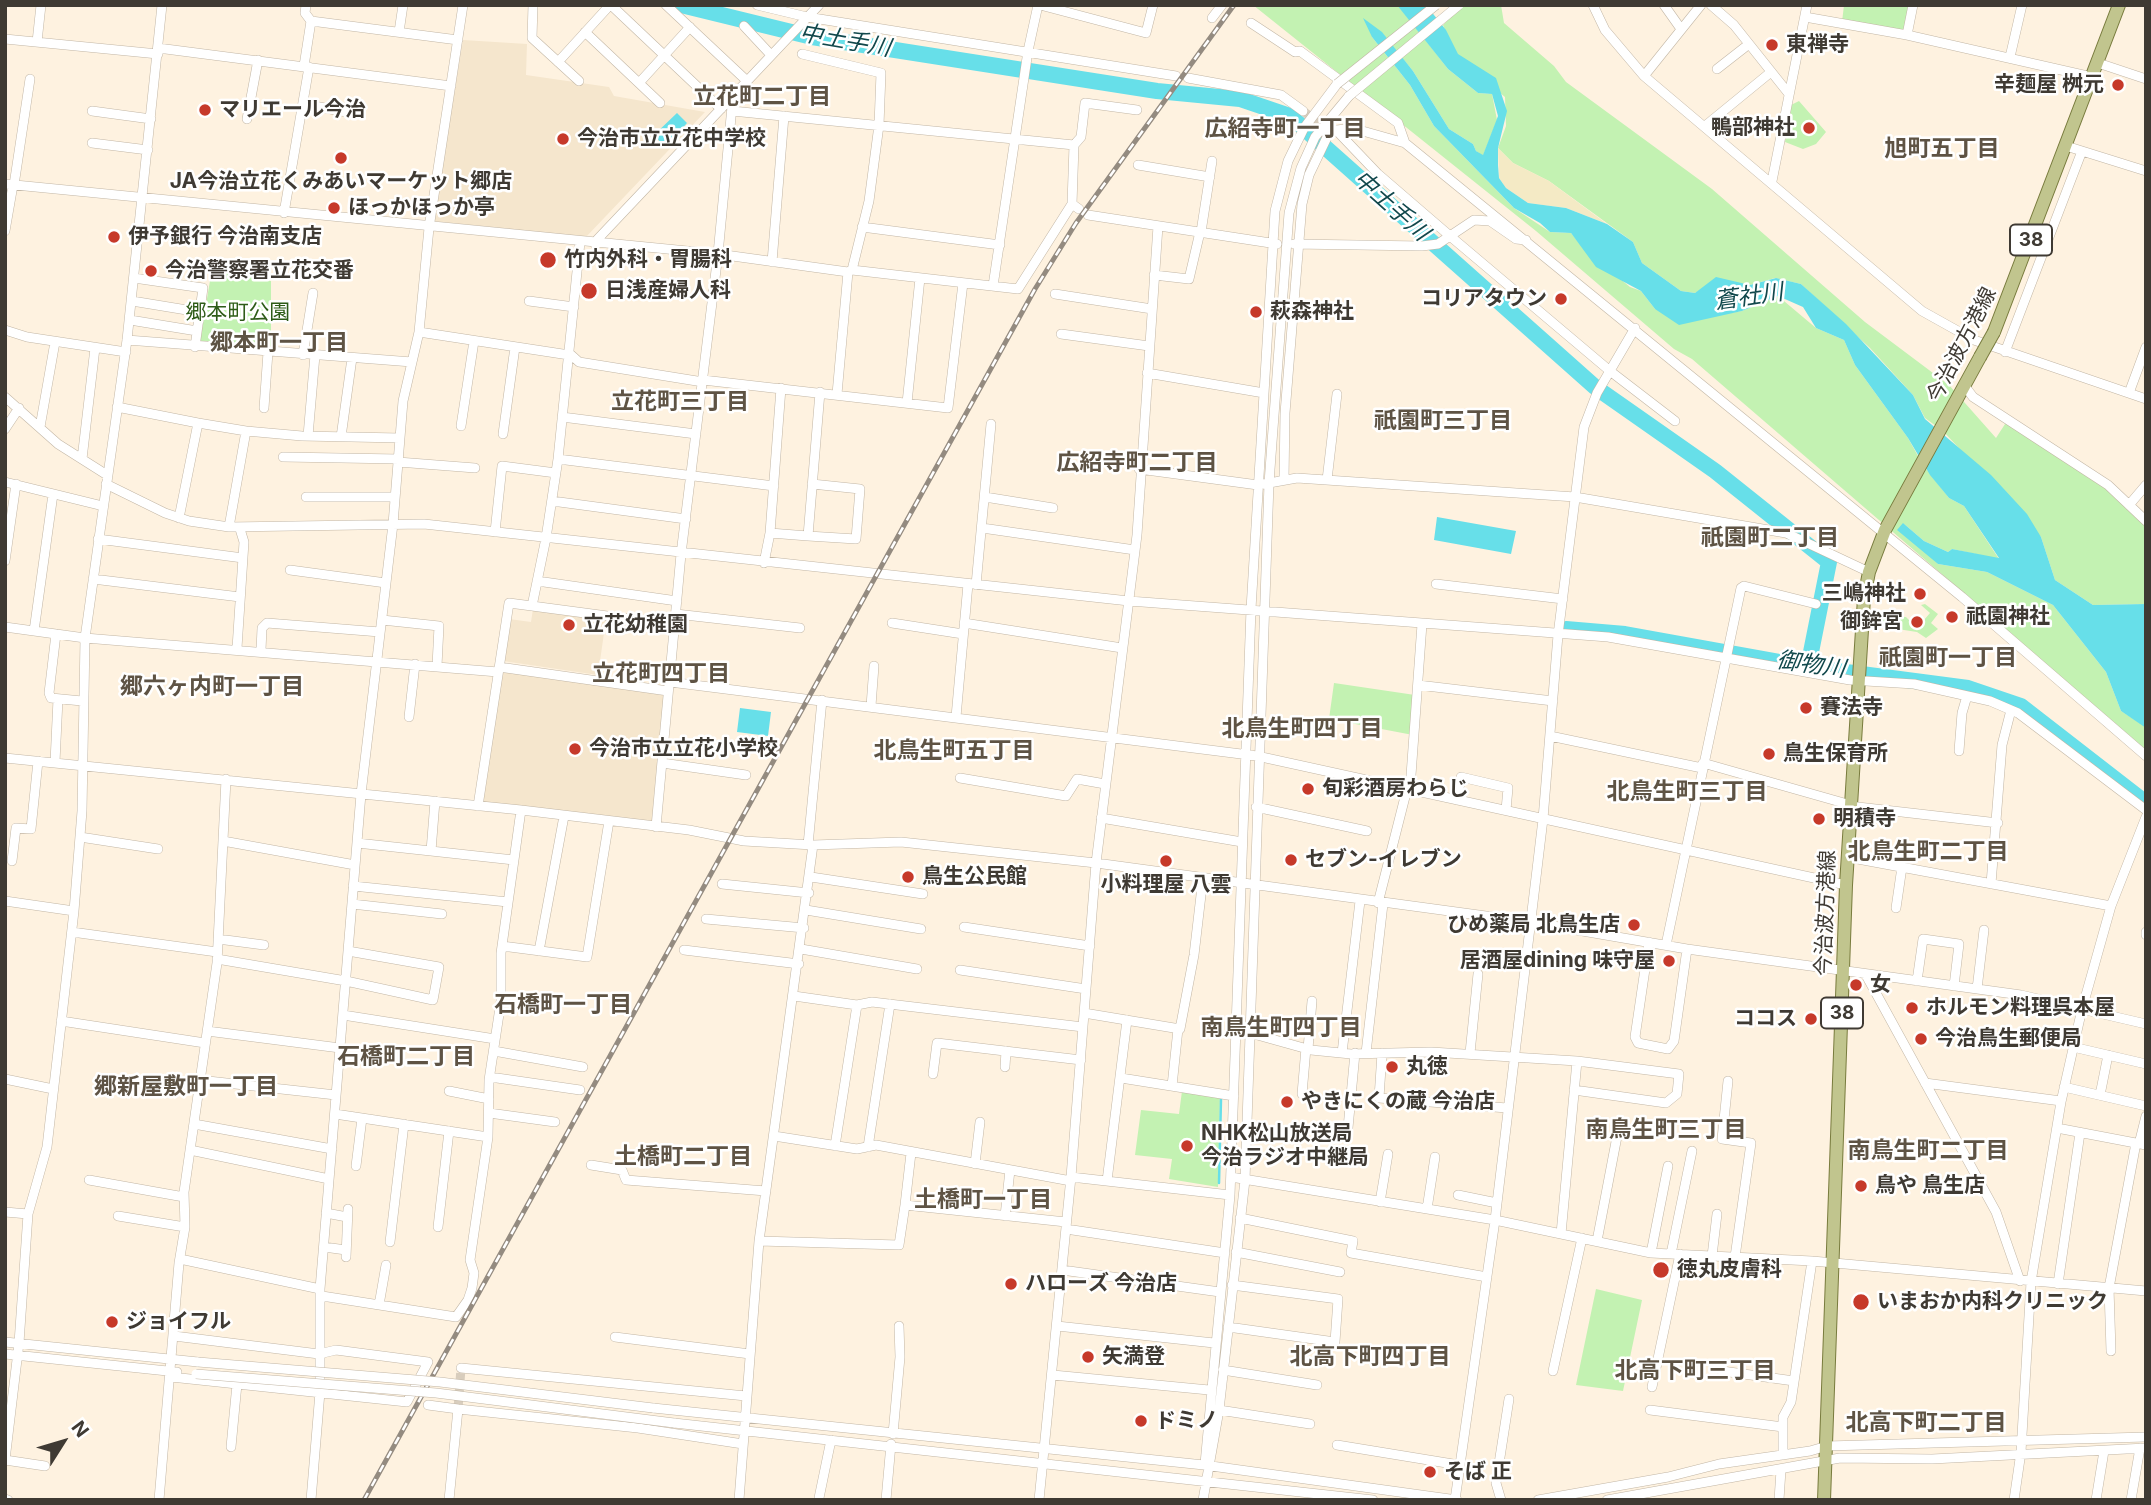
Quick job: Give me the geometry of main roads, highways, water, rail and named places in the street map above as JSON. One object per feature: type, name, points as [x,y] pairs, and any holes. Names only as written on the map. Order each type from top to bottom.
[{"type":"main road","name":"今治波方港線","points":[[1824,1500],[1847,858],[1857,679],[1869,572],[1884,531],[1994,332],[2119,5]]},
{"type":"water","name":"蒼社川","points":[[1397,5],[1426,5],[1446,30],[1458,54],[1496,78],[1507,111],[1498,148],[1499,178],[1506,188],[1528,203],[1566,208],[1607,224],[1633,242],[1642,263],[1681,291],[1695,293],[1716,277],[1750,285],[1776,278],[1801,284],[1846,324],[1913,395],[1925,419],[1991,475],[2027,514],[2041,537],[2055,580],[2093,605],[2146,604],[2146,728],[2121,711],[2106,672],[2053,605],[1987,572],[1938,564],[1897,530],[1903,523],[1924,541],[1948,552],[1952,549],[1999,558],[1964,506],[1949,498],[1930,475],[1908,438],[1855,365],[1844,340],[1816,328],[1803,307],[1778,296],[1742,311],[1679,325],[1655,309],[1641,291],[1596,267],[1571,233],[1550,232],[1514,208],[1434,126],[1410,85],[1372,37],[1363,18],[1382,32],[1413,71],[1449,129],[1473,144],[1476,151],[1483,155],[1498,116],[1492,94],[1478,93],[1448,69]]},
{"type":"water","points":[[677,113],[687,123],[665,147],[654,135]]},
{"type":"water","points":[[1437,517],[1516,531],[1511,554],[1434,540]]},
{"type":"water","points":[[740,708],[771,712],[768,736],[737,732]]},
{"type":"waterway","name":"中土手川","points":[[681,5],[812,37],[1157,91],[1240,99],[1290,116],[1595,387],[1715,471],[1829,562],[1808,667]]},
{"type":"waterway","name":"御物川","points":[[1566,629],[1625,634],[1808,667],[1968,688],[2021,706],[2146,803]]},
{"type":"waterway","points":[[1219,1183],[1221,1099]]},
{"type":"tunnel","points":[[1303,111],[1328,130]]},
{"type":"tunnel","points":[[458,1409],[461,1368]]},
{"type":"railway","points":[[364,1500],[1035,289],[1076,223],[1234,5]]},
{"type":"place","name":"東禅寺","points":[[1772,45]]},
{"type":"place","name":"辛麺屋 桝元","points":[[2118,85]]},
{"type":"place","name":"マリエール今治","points":[[205,110]]},
{"type":"place","name":"鴨部神社","points":[[1809,128]]},
{"type":"place","name":"今治市立立花中学校","points":[[563,139]]},
{"type":"place","name":"JA今治立花くみあいマーケット郷店","points":[[341,158]]},
{"type":"place","name":"ほっかほっか亭","points":[[334,208]]},
{"type":"place","name":"伊予銀行 今治南支店","points":[[114,237]]},
{"type":"place","name":"竹内外科・胃腸科","points":[[548,260]]},
{"type":"place","name":"今治警察署立花交番","points":[[151,271]]},
{"type":"place","name":"日浅産婦人科","points":[[589,291]]},
{"type":"place","name":"コリアタウン","points":[[1561,299]]},
{"type":"place","name":"萩森神社","points":[[1256,312]]},
{"type":"place","name":"三嶋神社","points":[[1920,594]]},
{"type":"place","name":"祇園神社","points":[[1952,617]]},
{"type":"place","name":"御鉾宮","points":[[1917,622]]},
{"type":"place","name":"立花幼稚園","points":[[569,625]]},
{"type":"place","name":"賽法寺","points":[[1806,708]]},
{"type":"place","name":"今治市立立花小学校","points":[[575,749]]},
{"type":"place","name":"鳥生保育所","points":[[1769,754]]},
{"type":"place","name":"旬彩酒房わらじ","points":[[1308,789]]},
{"type":"place","name":"明積寺","points":[[1819,819]]},
{"type":"place","name":"セブン-イレブン","points":[[1291,860]]},
{"type":"place","name":"小料理屋 八雲","points":[[1166,861]]},
{"type":"place","name":"鳥生公民館","points":[[908,877]]},
{"type":"place","name":"ひめ薬局 北鳥生店","points":[[1634,925]]},
{"type":"place","name":"居酒屋dining 味守屋","points":[[1669,961]]},
{"type":"place","name":"女","points":[[1856,985]]},
{"type":"place","name":"ホルモン料理呉本屋","points":[[1912,1008]]},
{"type":"place","name":"ココス","points":[[1811,1019]]},
{"type":"place","name":"今治鳥生郵便局","points":[[1921,1039]]},
{"type":"place","name":"丸徳","points":[[1392,1067]]},
{"type":"place","name":"やきにくの蔵 今治店","points":[[1287,1102]]},
{"type":"place","name":"NHK松山放送局 今治ラジオ中継局","points":[[1187,1146]]},
{"type":"place","name":"鳥や 鳥生店","points":[[1861,1186]]},
{"type":"place","name":"徳丸皮膚科","points":[[1661,1270]]},
{"type":"place","name":"ハローズ 今治店","points":[[1011,1284]]},
{"type":"place","name":"いまおか内科クリニック","points":[[1861,1302]]},
{"type":"place","name":"ジョイフル","points":[[112,1322]]},
{"type":"place","name":"矢満登","points":[[1088,1357]]},
{"type":"place","name":"ドミノ","points":[[1141,1421]]},
{"type":"place","name":"そば 正","points":[[1430,1472]]},
{"type":"district","name":"立花町二丁目","points":[[762,97]]},
{"type":"district","name":"広紹寺町一丁目","points":[[1285,129]]},
{"type":"district","name":"旭町五丁目","points":[[1942,149]]},
{"type":"district","name":"郷本町一丁目","points":[[279,343]]},
{"type":"district","name":"立花町三丁目","points":[[680,402]]},
{"type":"district","name":"祇園町三丁目","points":[[1443,421]]},
{"type":"district","name":"広紹寺町二丁目","points":[[1137,463]]},
{"type":"district","name":"祇園町二丁目","points":[[1770,538]]},
{"type":"district","name":"祇園町一丁目","points":[[1948,658]]},
{"type":"district","name":"立花町四丁目","points":[[661,674]]},
{"type":"district","name":"郷六ヶ内町一丁目","points":[[212,687]]},
{"type":"district","name":"北鳥生町四丁目","points":[[1302,729]]},
{"type":"district","name":"北鳥生町五丁目","points":[[954,751]]},
{"type":"district","name":"北鳥生町三丁目","points":[[1687,792]]},
{"type":"district","name":"北鳥生町二丁目","points":[[1928,852]]},
{"type":"district","name":"石橋町一丁目","points":[[563,1005]]},
{"type":"district","name":"南鳥生町四丁目","points":[[1281,1028]]},
{"type":"district","name":"石橋町二丁目","points":[[406,1057]]},
{"type":"district","name":"郷新屋敷町一丁目","points":[[186,1087]]},
{"type":"district","name":"南鳥生町三丁目","points":[[1666,1130]]},
{"type":"district","name":"南鳥生町二丁目","points":[[1928,1151]]},
{"type":"district","name":"土橋町二丁目","points":[[683,1157]]},
{"type":"district","name":"土橋町一丁目","points":[[983,1200]]},
{"type":"district","name":"北高下町四丁目","points":[[1370,1357]]},
{"type":"district","name":"北高下町三丁目","points":[[1695,1371]]},
{"type":"district","name":"北高下町二丁目","points":[[1926,1423]]},
{"type":"park label","name":"郷本町公園","points":[[238,313]]}]
